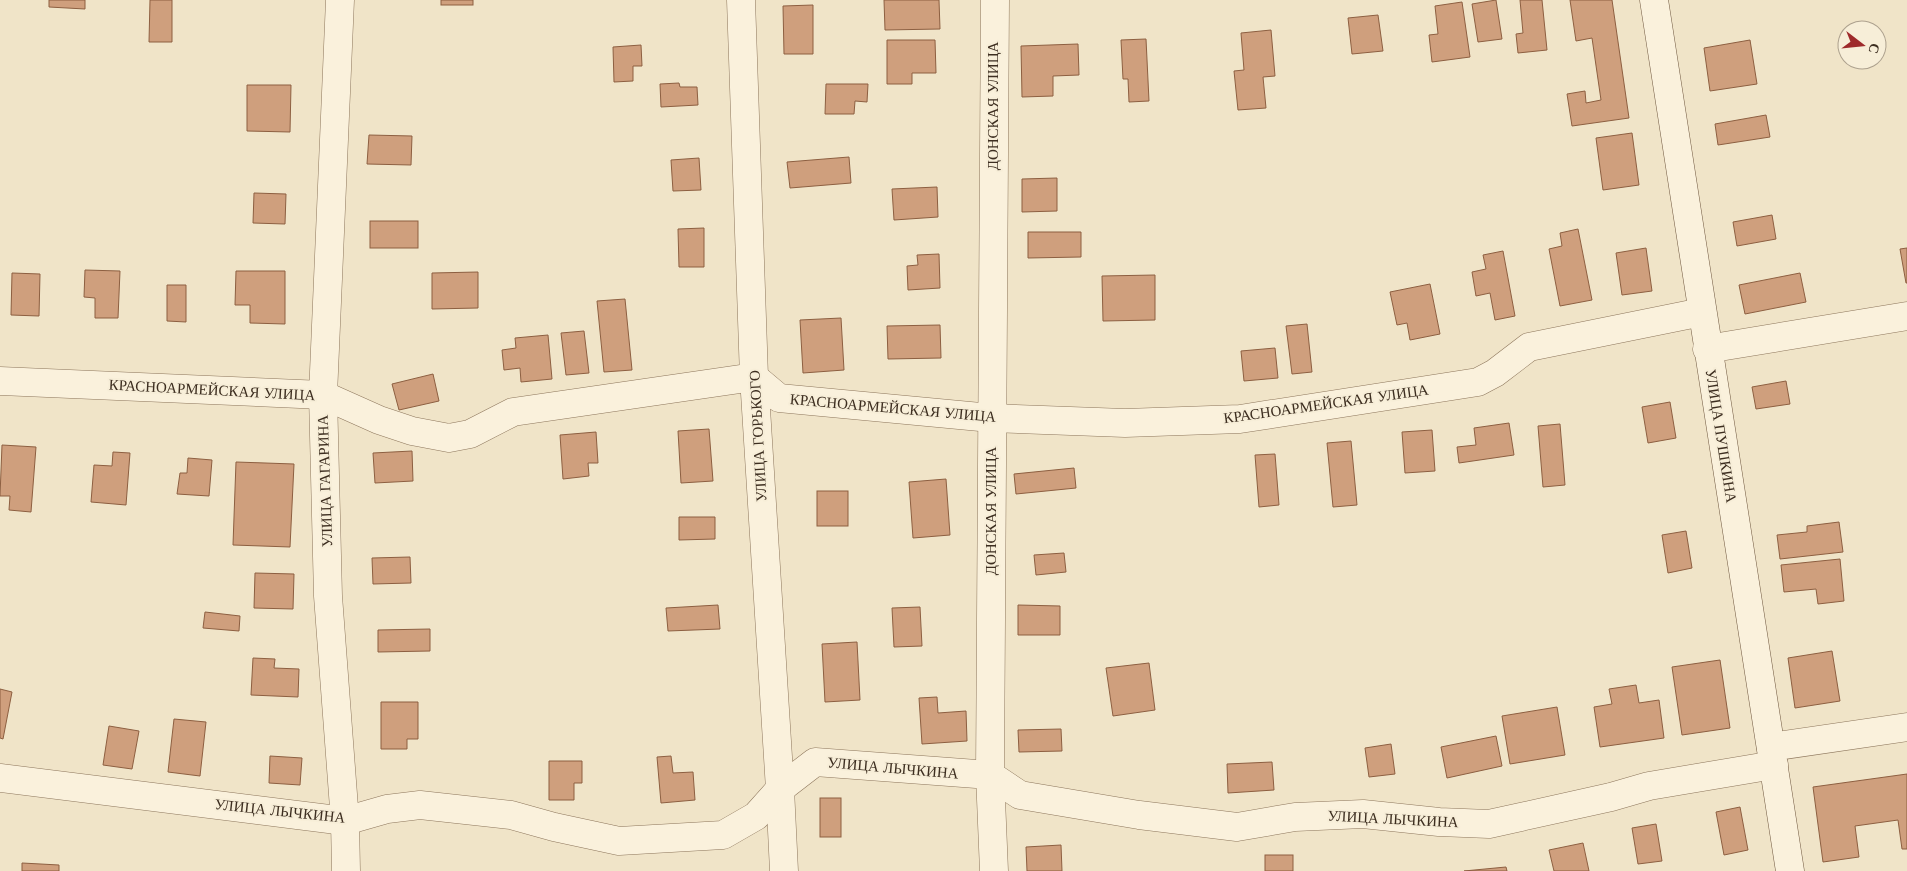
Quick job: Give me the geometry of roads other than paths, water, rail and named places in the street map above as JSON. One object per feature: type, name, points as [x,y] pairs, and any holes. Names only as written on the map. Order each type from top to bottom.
[{"type":"street","name":"УЛИЦА ГАГАРИНА","points":[[340,0],[322,396],[328,596],[345,821],[346,871]]},
{"type":"street","name":"УЛИЦА ГОРЬКОГО","points":[[741,0],[754,377],[784,871]]},
{"type":"street","name":"ДОНСКАЯ УЛИЦА","points":[[994,871],[990,776],[995,0]]},
{"type":"street","name":"УЛИЦА ПУШКИНА","points":[[1654,0],[1790,871]]},
{"type":"street","name":"КРАСНОАРМЕЙСКАЯ УЛИЦА","points":[[0,381],[322,396],[379,420],[412,431],[449,438],[470,434],[513,412],[754,377],[779,398],[991,418],[1125,423],[1240,419],[1478,382],[1529,348],[1702,312]]},
{"type":"street","points":[[1707,349],[1907,316]]},
{"type":"street","name":"УЛИЦА ЛЫЧКИНА","points":[[0,778],[345,821],[387,809],[420,805],[511,815],[554,827],[618,841],[723,834],[756,816],[780,789],[815,762],[990,776],[1020,795],[1139,815],[1236,827],[1295,817],[1362,814],[1439,822],[1489,824],[1611,797],[1772,756],[1907,727]]}]
